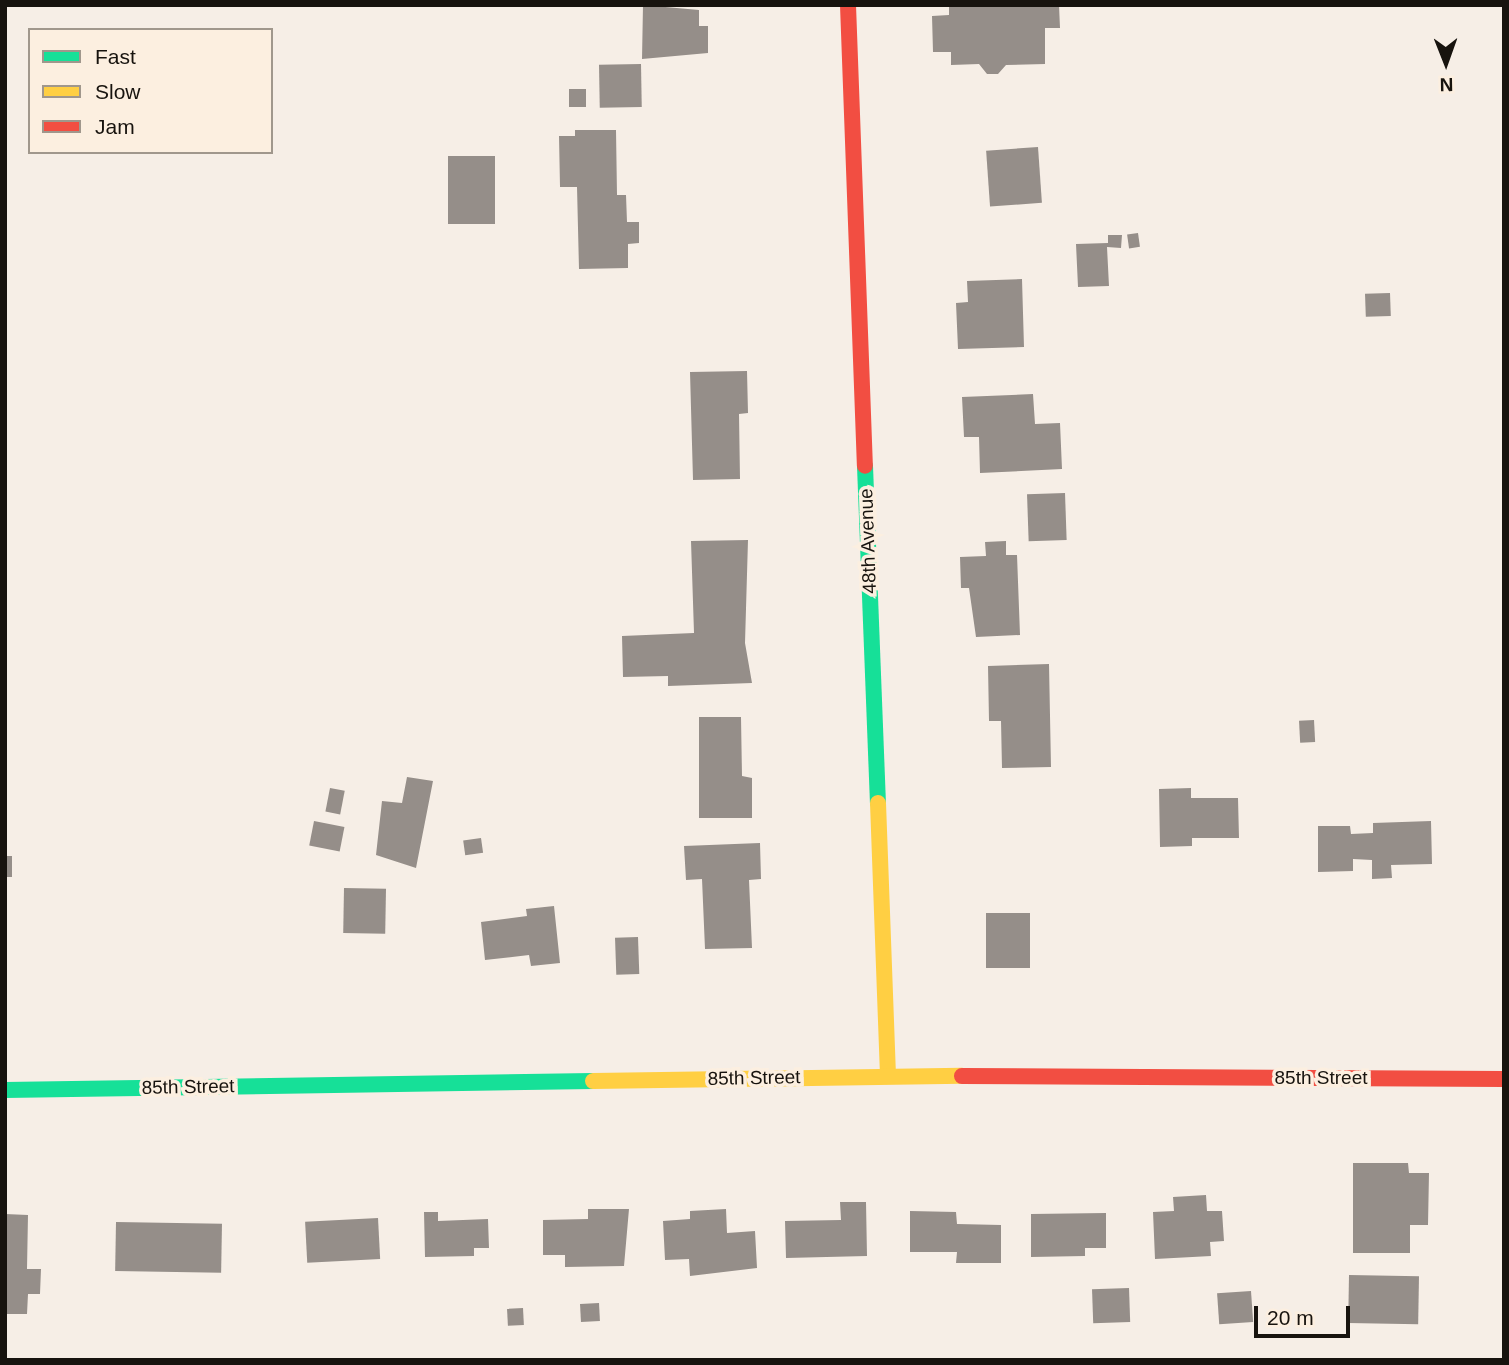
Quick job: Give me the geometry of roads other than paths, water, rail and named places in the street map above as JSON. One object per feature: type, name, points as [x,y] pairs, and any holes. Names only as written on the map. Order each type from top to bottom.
[{"type":"street","name":"48th Avenue","points":[[848,5],[888,1076]]},
{"type":"street","name":"85th Street","points":[[5,1090],[888,1076],[1504,1079]]}]
